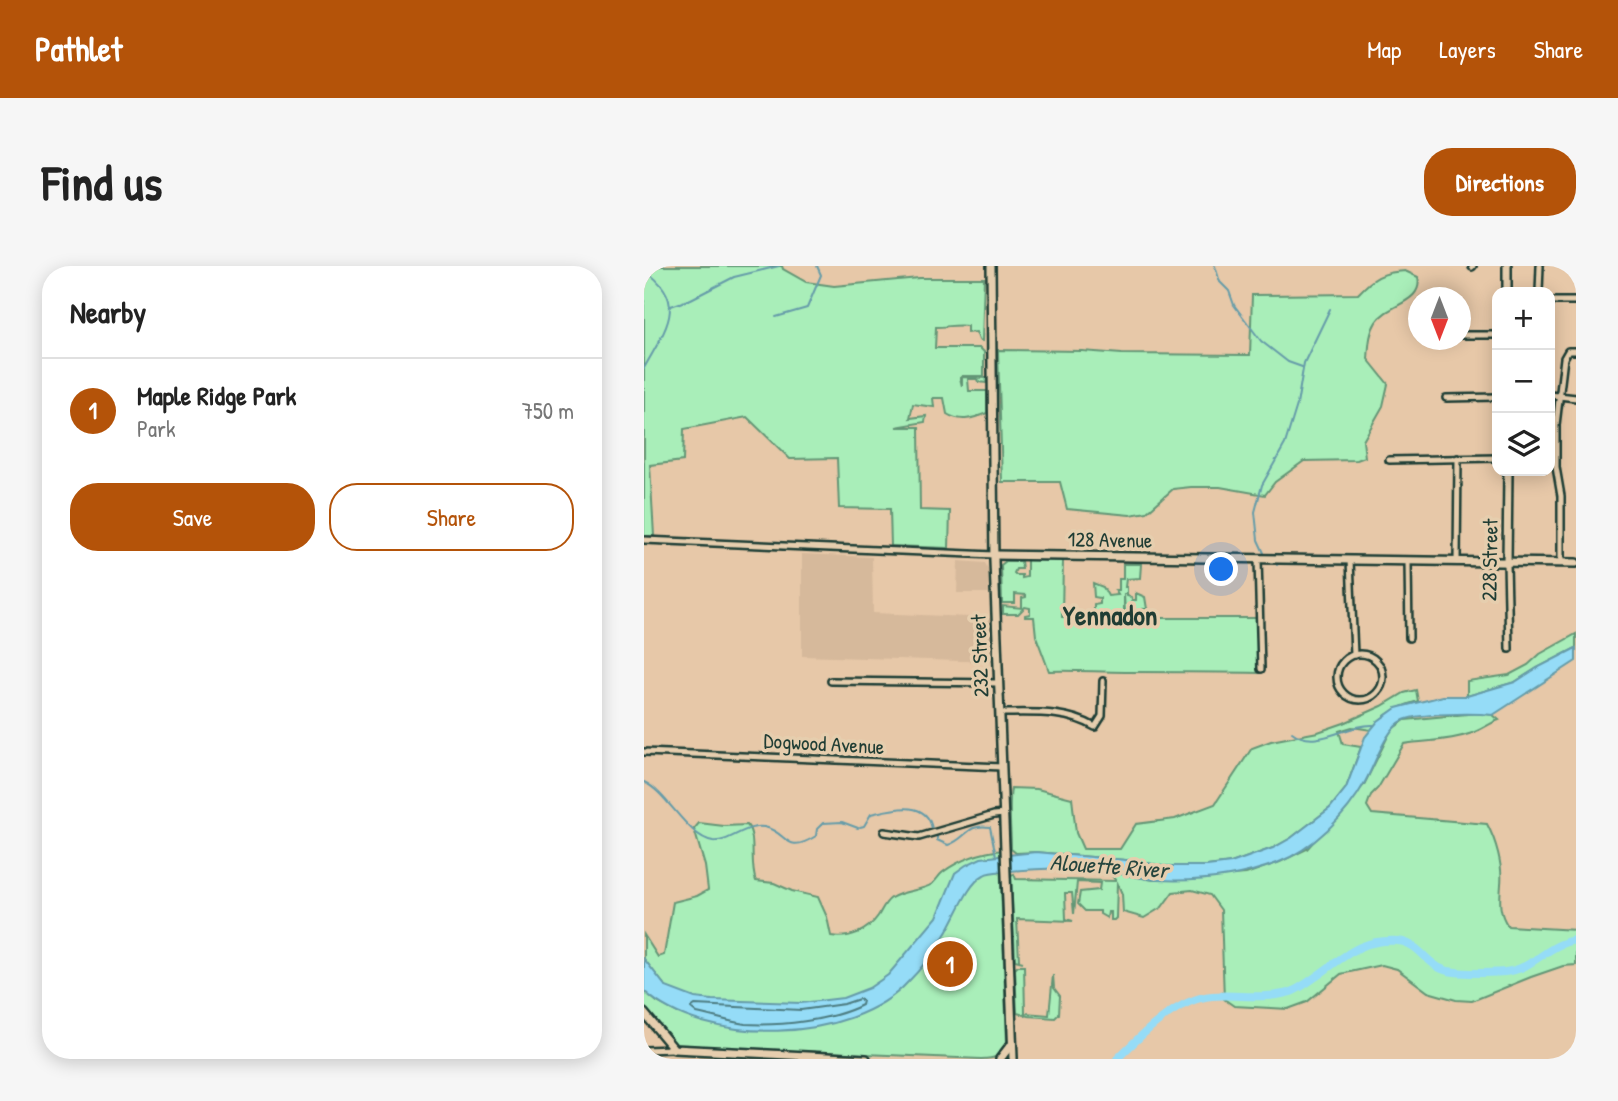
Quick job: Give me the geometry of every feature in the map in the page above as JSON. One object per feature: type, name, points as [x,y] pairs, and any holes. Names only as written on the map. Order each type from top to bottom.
[{"type":"street","name":"232 Street","points":[[991,266],[994,555],[1013,1058]]},
{"type":"street","points":[[1507,266],[1507,287]]},
{"type":"street","points":[[1539,287],[1541,266]]},
{"type":"street","points":[[1555,301],[1576,301]]},
{"type":"street","points":[[1471,335],[1492,335]]},
{"type":"street","points":[[1561,563],[1561,492],[1556,461],[1558,396],[1564,358],[1568,351],[1576,351]]},
{"type":"street","points":[[1555,396],[1576,398]]},
{"type":"street","points":[[1446,398],[1492,397]]},
{"type":"street","points":[[1457,562],[1458,458]]},
{"type":"street","points":[[1389,460],[1492,458]]},
{"type":"street","name":"228 Street","points":[[1508,476],[1509,649]]},
{"type":"street","name":"128 Avenue","points":[[644,540],[994,555],[1576,563]]},
{"type":"street","points":[[1258,559],[1261,669]]},
{"type":"street","points":[[1350,560],[1354,655]]},
{"type":"street","points":[[1408,561],[1409,638]]},
{"type":"street","points":[[1354,655],[1373,657],[1381,666],[1384,680],[1379,691],[1367,700],[1352,699],[1345,695],[1339,686],[1339,667],[1354,655]]},
{"type":"street","points":[[831,681],[999,683]]},
{"type":"street","points":[[1000,713],[1046,713],[1077,717],[1095,727],[1102,716],[1103,681]]},
{"type":"street","name":"Dogwood Avenue","points":[[644,752],[1002,767]]},
{"type":"street","points":[[884,832],[919,837],[1003,814]]},
{"type":"street","points":[[644,1013],[674,1049]]},
{"type":"street","points":[[1001,1058],[1011,1044]]},
{"type":"street","points":[[644,1050],[674,1049],[727,1056],[866,1059]]},
{"type":"street","points":[[1001,1058],[1013,1058]]},
{"type":"shaded area","points":[[802,554],[872,557],[873,613],[993,618],[993,662],[802,656]]},
{"type":"shaded area","points":[[958,561],[985,563],[988,569],[989,593],[957,593]]},
{"type":"green space","points":[[644,266],[782,266],[806,282],[834,286],[919,278],[984,278],[982,341],[976,332],[967,333],[967,326],[936,327],[935,348],[980,348],[984,352],[984,376],[962,376],[960,378],[962,386],[962,377],[987,378],[986,383],[968,379],[969,391],[987,391],[987,413],[972,418],[957,418],[947,414],[944,398],[933,398],[934,407],[913,404],[910,418],[926,416],[925,422],[896,427],[919,427],[920,510],[950,511],[949,548],[891,546],[890,509],[839,508],[837,458],[790,459],[747,417],[684,429],[683,461],[650,465],[654,536],[644,536]]},
{"type":"green space","points":[[1405,271],[1418,277],[1418,286],[1408,287],[1408,299],[1381,316],[1371,335],[1368,359],[1388,384],[1383,406],[1363,441],[1365,457],[1357,460],[1304,461],[1275,482],[1265,495],[1220,487],[1173,489],[1147,512],[1130,515],[1067,509],[1060,482],[1002,482],[998,350],[1250,355],[1252,295],[1358,294],[1378,277]]},
{"type":"green space","points":[[1063,559],[1062,617],[1132,617],[1125,614],[1124,594],[1124,616],[1094,616],[1094,605],[1100,604],[1100,598],[1094,597],[1093,583],[1103,587],[1108,596],[1118,595],[1115,590],[1119,590],[1119,579],[1123,579],[1123,564],[1141,564],[1140,578],[1126,579],[1125,587],[1127,596],[1132,600],[1136,600],[1136,593],[1145,597],[1147,609],[1143,609],[1143,618],[1260,618],[1260,673],[1049,671],[1036,636],[1034,617],[1025,617],[1030,614],[1030,608],[1025,607],[1018,614],[1003,614],[1003,606],[1022,608],[1022,598],[1026,595],[1015,594],[1015,603],[1002,603],[1001,565],[1006,561],[1021,561],[1022,569],[1016,569],[1014,573],[1022,575],[1022,578],[1027,577],[1027,560]]},
{"type":"green space","points":[[1576,634],[1576,648],[1515,682],[1467,696],[1467,681],[1509,675]]},
{"type":"green space","points":[[1416,690],[1418,701],[1392,711],[1371,730],[1352,727],[1339,731],[1343,744],[1361,747],[1346,788],[1330,808],[1291,838],[1273,848],[1231,863],[1207,866],[1162,866],[1137,861],[1036,852],[1016,853],[1011,849],[1011,788],[1037,789],[1072,798],[1076,833],[1083,849],[1120,849],[1136,824],[1175,819],[1215,804],[1252,748],[1344,723],[1404,693]]},
{"type":"green space","points":[[1478,713],[1493,715],[1499,720],[1461,737],[1404,744],[1371,795],[1367,806],[1372,814],[1487,824],[1500,861],[1500,906],[1508,926],[1576,930],[1576,965],[1563,966],[1531,977],[1472,1001],[1456,1000],[1428,992],[1397,969],[1382,965],[1341,974],[1307,1002],[1288,1009],[1234,1006],[1224,999],[1221,910],[1210,895],[1192,890],[1173,892],[1162,907],[1144,918],[1123,912],[1122,894],[1117,882],[1116,918],[1111,920],[1111,912],[1108,912],[1107,918],[1100,914],[1100,911],[1085,911],[1078,904],[1080,892],[1099,890],[1100,883],[1077,882],[1074,914],[1072,893],[1065,893],[1066,919],[1073,921],[1017,919],[1019,961],[1015,960],[1011,875],[1014,874],[1016,879],[1116,881],[1108,871],[1153,880],[1246,874],[1307,849],[1364,785],[1391,730],[1405,720]]},
{"type":"green space","points":[[699,823],[747,825],[752,836],[756,881],[774,883],[792,891],[818,897],[827,917],[831,936],[838,937],[863,930],[874,922],[891,898],[928,886],[957,863],[980,854],[1004,850],[1004,855],[1000,856],[1007,1044],[1002,1052],[994,1058],[981,1059],[676,1046],[644,1009],[644,991],[676,1012],[666,987],[644,959],[644,935],[658,957],[664,955],[673,902],[697,896],[708,890],[705,866],[694,829]]},
{"type":"green space","points":[[1024,966],[1025,1013],[1049,1015],[1053,975],[1054,988],[1060,996],[1059,1014],[1055,1018],[1017,1013],[1015,969]]},
{"type":"water","name":"Alouette River","points":[[1576,648],[1576,661],[1493,715],[1422,716],[1404,720],[1397,725],[1386,739],[1369,775],[1349,807],[1303,850],[1277,863],[1233,875],[1187,880],[1151,879],[1073,869],[1035,869],[987,874],[972,886],[940,942],[908,982],[883,1002],[852,1017],[816,1027],[778,1031],[739,1029],[703,1022],[670,1009],[644,991],[644,959],[666,987],[695,998],[801,1003],[843,998],[869,988],[888,975],[937,917],[955,873],[981,858],[1036,852],[1137,861],[1162,866],[1207,866],[1231,863],[1273,848],[1291,838],[1330,808],[1346,788],[1365,737],[1378,721],[1396,708],[1443,696],[1467,696],[1515,682]]},
{"type":"waterway","points":[[671,306],[734,277],[779,266]]},
{"type":"waterway","points":[[776,317],[807,308],[821,275],[817,266]]},
{"type":"waterway","points":[[1215,266],[1220,282],[1229,291],[1234,305],[1261,341],[1288,362],[1302,367]]},
{"type":"waterway","points":[[644,270],[658,282],[670,305],[665,328],[644,368]]},
{"type":"waterway","points":[[1264,553],[1258,540],[1255,512],[1262,485],[1285,444],[1297,405],[1304,363],[1330,309]]},
{"type":"waterway","points":[[1292,732],[1311,739],[1374,725]]},
{"type":"waterway","points":[[644,782],[661,795],[695,832],[713,841],[750,828],[764,827],[778,833],[787,841],[798,844],[816,836],[817,829],[823,823],[842,822],[858,828]]},
{"type":"waterway","points":[[860,827],[864,826],[871,814],[908,808],[923,813],[932,829]]},
{"type":"waterway","points":[[937,836],[937,840],[948,845],[971,829],[990,827],[996,856]]},
{"type":"waterway","points":[[1117,1059],[1160,1020],[1186,1003],[1212,996],[1261,996],[1291,992],[1353,951],[1372,943],[1405,942],[1442,969],[1482,973],[1505,972],[1524,967],[1557,946],[1576,940]]},
{"type":"place","name":"Maple Ridge Park","points":[[950,964]]},
{"type":"district","name":"Yennadon","points":[[1110,615]]}]
